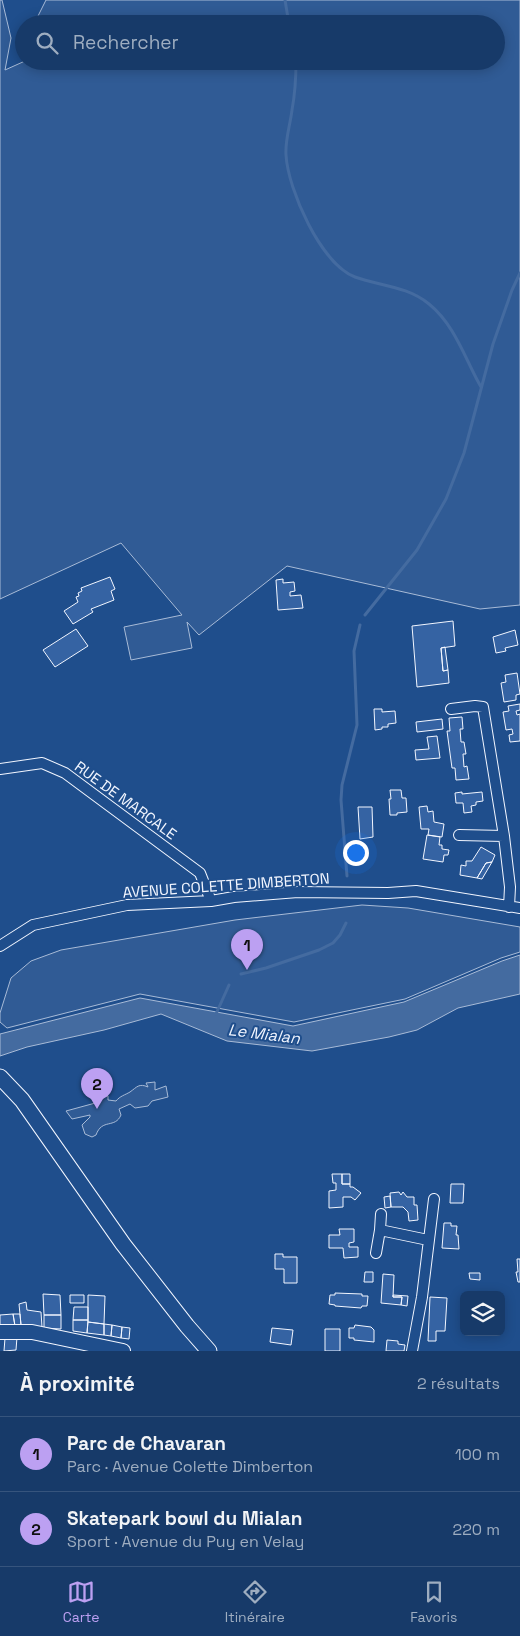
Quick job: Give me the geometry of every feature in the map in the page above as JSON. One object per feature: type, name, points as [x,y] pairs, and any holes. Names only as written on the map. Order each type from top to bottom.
[{"type":"main road","points":[[1,1078],[22,1100],[123,1244],[209,1351]]},
{"type":"main road","points":[[123,1244],[146,1287],[196,1351]]},
{"type":"street","points":[[451,708],[483,707],[504,836],[510,887],[509,908]]},
{"type":"street","name":"RUE DE MARCALE","points":[[0,769],[42,763],[64,773],[200,873],[211,901]]},
{"type":"street","points":[[459,835],[504,836]]},
{"type":"street","name":"AVENUE COLETTE DIMBERTON","points":[[0,946],[33,925],[127,905],[211,901],[234,897],[298,892],[388,893],[416,891],[509,908],[520,908]]},
{"type":"street","points":[[412,1351],[422,1297],[434,1199]]},
{"type":"street","points":[[376,1253],[381,1214]]},
{"type":"street","points":[[380,1230],[428,1240]]},
{"type":"street","points":[[0,1332],[32,1332],[123,1351]]},
{"type":"shaded area","points":[[0,0],[2,0],[11,38],[5,70],[15,66],[15,70],[505,70],[505,15],[38,15],[46,0],[520,0],[520,605],[480,609],[287,566],[199,635],[187,622],[192,648],[131,660],[124,627],[182,615],[121,543],[0,599]]},
{"type":"shaded area","points":[[362,905],[408,908],[520,927],[520,952],[501,958],[405,999],[294,1022],[140,994],[7,1028],[0,1022],[0,1013],[11,978],[31,961],[61,950],[235,920]]},
{"type":"shaded area","points":[[155,1082],[155,1090],[166,1086],[168,1097],[152,1101],[148,1106],[135,1108],[130,1104],[119,1109],[121,1115],[118,1119],[102,1127],[92,1137],[85,1134],[82,1125],[90,1115],[72,1119],[66,1111],[99,1102],[98,1098],[108,1096],[108,1100],[116,1101],[138,1086],[148,1087],[146,1083]]},
{"type":"water","name":"Le Mialan","points":[[520,955],[520,994],[458,1008],[417,1030],[389,1037],[312,1051],[227,1041],[161,1014],[104,1030],[27,1047],[0,1056],[0,1034],[140,998],[293,1026],[404,1002]]},
{"type":"building","points":[[110,577],[115,589],[111,591],[114,600],[91,609],[93,612],[73,624],[64,611],[78,602],[76,597],[82,591],[81,588]]},
{"type":"building","points":[[283,579],[283,583],[294,582],[295,591],[290,592],[290,596],[301,595],[303,608],[278,610],[276,580]]},
{"type":"building","points":[[453,621],[455,646],[441,648],[443,671],[448,670],[449,683],[417,687],[412,626]]},
{"type":"building","points":[[76,629],[88,646],[55,667],[43,650]]},
{"type":"building","points":[[515,630],[518,645],[505,648],[506,651],[496,653],[493,637]]},
{"type":"building","points":[[445,647],[448,670],[443,671],[441,648]]},
{"type":"building","points":[[517,673],[520,694],[516,695],[516,700],[504,702],[501,683],[506,682],[505,675]]},
{"type":"building","points":[[520,704],[520,710],[516,711],[517,715],[520,714],[520,741],[510,742],[509,735],[513,734],[512,729],[506,730],[503,712],[509,711],[508,706]]},
{"type":"building","points":[[374,709],[382,709],[382,712],[395,711],[396,723],[388,724],[388,727],[375,730]]},
{"type":"building","points":[[462,717],[463,729],[460,729],[461,742],[464,742],[466,754],[463,754],[464,767],[467,766],[469,779],[456,780],[455,768],[452,768],[447,731],[450,731],[449,718]]},
{"type":"building","points":[[442,719],[443,729],[417,732],[416,722]]},
{"type":"building","points":[[437,736],[440,758],[416,760],[415,750],[429,749],[427,737]]},
{"type":"building","points":[[390,790],[401,790],[402,798],[406,798],[407,812],[390,815]]},
{"type":"building","points":[[462,792],[462,794],[482,792],[483,801],[476,802],[476,805],[471,806],[472,812],[464,813],[463,803],[456,803],[455,793]]},
{"type":"building","points":[[427,806],[428,812],[433,811],[434,822],[444,824],[442,837],[428,835],[429,829],[421,829],[419,807]]},
{"type":"building","points":[[358,807],[372,807],[373,837],[360,839]]},
{"type":"building","points":[[427,835],[440,837],[439,845],[442,845],[442,849],[449,850],[448,855],[444,855],[443,862],[423,859]]},
{"type":"building","points":[[481,847],[495,855],[492,862],[486,863],[477,878],[460,875],[461,865],[466,866],[466,861],[472,861]]},
{"type":"building","points":[[492,862],[482,879],[477,878],[486,863]]},
{"type":"building","points":[[332,1174],[342,1174],[342,1184],[350,1184],[350,1187],[361,1193],[355,1200],[351,1197],[343,1197],[343,1207],[329,1208],[329,1191],[336,1190],[336,1183],[333,1183]]},
{"type":"building","points":[[342,1174],[350,1174],[350,1184],[342,1184]]},
{"type":"building","points":[[451,1184],[464,1184],[463,1203],[450,1203]]},
{"type":"building","points":[[399,1192],[401,1195],[403,1192],[407,1197],[414,1197],[414,1205],[417,1205],[418,1220],[409,1221],[408,1212],[403,1207],[391,1207],[390,1193]]},
{"type":"building","points":[[390,1196],[391,1207],[385,1208],[384,1197]]},
{"type":"building","points":[[444,1223],[451,1223],[451,1226],[457,1226],[456,1235],[458,1235],[459,1249],[442,1248]]},
{"type":"building","points":[[339,1229],[354,1229],[354,1242],[349,1243],[349,1247],[358,1247],[358,1257],[344,1258],[343,1248],[329,1248],[329,1235],[340,1235]]},
{"type":"building","points":[[275,1254],[283,1254],[283,1257],[297,1257],[297,1283],[284,1283],[284,1269],[275,1269]]},
{"type":"building","points":[[517,1259],[520,1259],[520,1282],[518,1282],[516,1272],[518,1272]]},
{"type":"building","points":[[365,1272],[373,1272],[373,1282],[364,1282]]},
{"type":"building","points":[[469,1273],[480,1273],[480,1280],[470,1279]]},
{"type":"building","points":[[383,1274],[394,1275],[393,1297],[402,1297],[401,1305],[381,1303]]},
{"type":"building","points":[[335,1293],[368,1296],[367,1306],[362,1306],[361,1308],[329,1304],[330,1295],[335,1295]]},
{"type":"building","points":[[43,1294],[60,1295],[61,1315],[44,1315]]},
{"type":"building","points":[[70,1295],[84,1295],[84,1303],[70,1303]]},
{"type":"building","points":[[88,1295],[105,1296],[104,1324],[88,1322]]},
{"type":"building","points":[[393,1295],[408,1296],[407,1306],[401,1305],[402,1297],[393,1297]]},
{"type":"building","points":[[430,1297],[447,1298],[445,1331],[436,1331],[436,1341],[428,1341]]},
{"type":"building","points":[[26,1302],[27,1310],[41,1312],[42,1327],[21,1325],[19,1304]]},
{"type":"building","points":[[74,1307],[88,1307],[88,1320],[73,1320]]},
{"type":"building","points":[[13,1314],[15,1326],[6,1327],[5,1325],[0,1325],[0,1315]]},
{"type":"building","points":[[13,1314],[20,1314],[21,1325],[15,1326]]},
{"type":"building","points":[[44,1315],[61,1315],[61,1329],[44,1328]]},
{"type":"building","points":[[73,1320],[88,1320],[87,1333],[73,1331]]},
{"type":"building","points":[[88,1322],[104,1324],[104,1335],[87,1333]]},
{"type":"building","points":[[104,1324],[112,1325],[111,1336],[104,1335]]},
{"type":"building","points":[[112,1325],[122,1327],[121,1338],[111,1336]]},
{"type":"building","points":[[355,1325],[371,1327],[374,1330],[374,1342],[349,1338],[349,1328],[354,1328]]},
{"type":"building","points":[[122,1327],[130,1328],[129,1339],[121,1338]]},
{"type":"building","points":[[272,1328],[293,1330],[291,1345],[270,1342]]},
{"type":"building","points":[[325,1329],[340,1329],[340,1351],[325,1351]]},
{"type":"building","points":[[17,1337],[16,1350],[4,1351],[5,1338]]},
{"type":"building","points":[[387,1340],[398,1341],[398,1344],[405,1345],[404,1351],[386,1351]]},
{"type":"waterway","points":[[285,0],[288,15]]},
{"type":"waterway","points":[[296,70],[295,92],[286,155],[293,187],[308,224],[330,257],[342,269],[355,277],[412,293],[438,312],[453,332],[481,387]]},
{"type":"waterway","points":[[365,615],[417,550],[446,499],[464,453],[493,344],[520,273]]},
{"type":"waterway","points":[[347,876],[341,800],[342,785],[357,725],[354,651],[360,625]]},
{"type":"waterway","points":[[241,974],[266,968],[319,950],[333,943],[340,935],[346,923]]},
{"type":"waterway","points":[[216,1014],[229,985]]},
{"type":"place","name":"Parc de Chavaran","points":[[247,970]]},
{"type":"place","name":"Skatepark bowl du Mialan","points":[[97,1109]]}]
